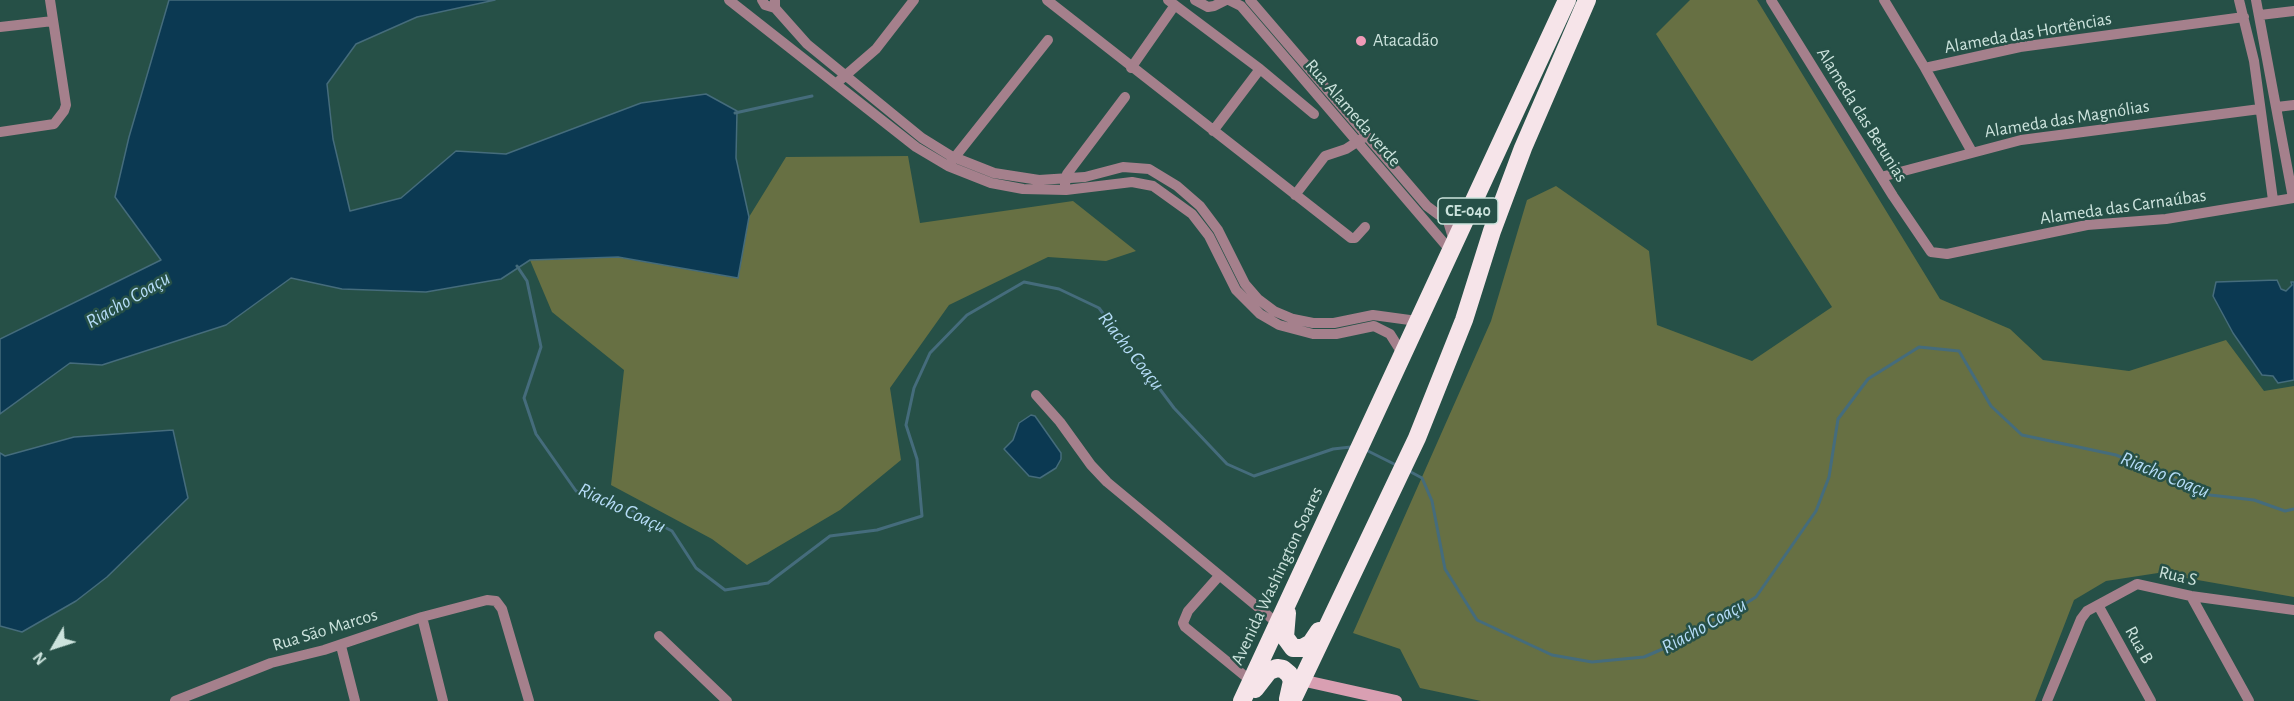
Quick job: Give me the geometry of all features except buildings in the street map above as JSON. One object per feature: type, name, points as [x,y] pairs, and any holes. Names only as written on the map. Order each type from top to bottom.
[{"type":"highway","name":"CE-040","points":[[1402,353],[1567,0]]},
{"type":"highway","name":"CE-040","points":[[1290,701],[1417,438],[1461,328],[1492,231],[1523,147],[1587,0]]},
{"type":"highway","name":"Avenida Washington Soares","points":[[1242,701],[1402,353]]},
{"type":"highway","points":[[1290,596],[1284,632],[1286,640],[1293,648],[1302,648],[1311,643],[1331,617]]},
{"type":"highway","points":[[1242,701],[1250,696],[1266,673],[1277,668],[1283,669],[1291,677],[1290,701]]},
{"type":"street","points":[[0,132],[43,126],[58,121],[66,105],[50,0]]},
{"type":"street","points":[[729,0],[742,4],[767,30],[922,138],[951,162],[1009,176],[1065,185],[1132,182],[1153,186],[1192,214],[1216,248],[1236,290],[1260,314],[1279,326],[1313,334],[1336,333],[1374,326],[1390,334],[1402,353]]},
{"type":"street","points":[[762,0],[765,5],[777,8],[840,80]]},
{"type":"street","points":[[840,80],[876,49],[914,0]]},
{"type":"street","points":[[1195,0],[1208,6],[1214,6],[1227,0]]},
{"type":"street","name":"Rua Alameda verde","points":[[1227,0],[1240,6],[1357,143],[1452,246]]},
{"type":"street","name":"Rua Alameda verde","points":[[1250,0],[1368,134],[1427,206],[1438,215],[1446,216],[1452,246]]},
{"type":"street","name":"Alameda das Betunias","points":[[1772,0],[1925,246]]},
{"type":"street","points":[[1884,0],[1972,152]]},
{"type":"street","points":[[2239,0],[2254,61],[2273,200]]},
{"type":"street","points":[[2256,0],[2294,198]]},
{"type":"street","points":[[1049,1],[1131,68],[1351,238],[1355,238],[1365,227]]},
{"type":"street","points":[[1131,68],[1171,3],[1260,69],[1314,114]]},
{"type":"street","points":[[767,30],[777,8]]},
{"type":"street","points":[[2260,15],[2294,11]]},
{"type":"street","name":"Alameda das Hortências","points":[[1925,68],[2020,47],[2244,17]]},
{"type":"street","points":[[0,27],[53,21]]},
{"type":"street","points":[[951,162],[1048,40]]},
{"type":"street","points":[[2254,61],[2268,58]]},
{"type":"street","points":[[1213,131],[1260,69]]},
{"type":"street","points":[[1065,185],[1066,174],[1125,96]]},
{"type":"street","points":[[2277,108],[2294,105]]},
{"type":"street","name":"Alameda das Magnólias","points":[[1881,177],[2021,140],[2260,109]]},
{"type":"street","points":[[1295,195],[1325,156],[1357,143],[1368,134]]},
{"type":"street","points":[[1065,185],[1114,169],[1131,167],[1149,169],[1177,186],[1200,206],[1214,224],[1245,284],[1258,299],[1275,311],[1293,319],[1314,323],[1334,323],[1373,315],[1417,321]]},
{"type":"street","points":[[1131,167],[1134,173],[1132,182]]},
{"type":"street","points":[[1114,169],[1113,176],[1117,182]]},
{"type":"street","points":[[1153,186],[1159,174]]},
{"type":"street","points":[[1170,196],[1175,193],[1177,186]]},
{"type":"street","name":"Alameda das Carnaúbas","points":[[1925,246],[1935,254],[1947,254],[2087,225],[2166,219],[2294,198]]},
{"type":"street","points":[[1036,396],[1060,422],[1091,465],[1107,482],[1278,623]]},
{"type":"street","points":[[1219,576],[1186,614],[1183,623],[1251,681]]},
{"type":"street","name":"Rua S","points":[[2047,701],[2081,619],[2087,611],[2137,584],[2191,596],[2294,610]]},
{"type":"street","points":[[2191,596],[2249,701]]},
{"type":"street","name":"Rua São Marcos","points":[[175,701],[187,699],[271,663],[341,645],[422,617],[487,600],[496,601],[502,609],[529,701]]},
{"type":"street","name":"Rua B","points":[[2098,604],[2151,701]]},
{"type":"street","points":[[422,617],[443,701]]},
{"type":"street","points":[[659,636],[727,701]]},
{"type":"street","points":[[341,645],[355,701]]},
{"type":"street","points":[[1301,680],[1396,701]]},
{"type":"green space","points":[[1690,0],[1757,0],[1940,299],[2010,329],[2043,360],[2129,371],[2226,340],[2264,391],[2294,386],[2294,597],[2158,573],[2106,581],[2074,600],[2035,701],[1481,701],[1420,688],[1400,649],[1353,633],[1491,321],[1527,200],[1556,186],[1649,251],[1657,325],[1752,361],[1832,307],[1656,34]]},
{"type":"green space","points":[[908,156],[920,223],[1073,201],[1136,251],[1106,261],[1048,257],[949,305],[890,388],[901,460],[840,510],[747,565],[712,539],[611,485],[624,370],[552,312],[530,260],[618,257],[738,278],[749,217],[786,157]]},
{"type":"water","points":[[169,0],[495,0],[417,17],[356,44],[327,84],[333,139],[350,211],[401,198],[456,151],[506,154],[641,103],[706,94],[737,111],[736,158],[749,217],[738,278],[618,257],[530,260],[501,279],[426,292],[342,289],[291,278],[226,325],[102,365],[70,363],[0,414],[0,339],[161,260],[115,197],[129,137]]},
{"type":"water","points":[[2277,280],[2281,289],[2286,291],[2292,285],[2291,282],[2294,282],[2294,380],[2278,383],[2273,376],[2262,375],[2233,333],[2213,296],[2216,282]]},
{"type":"water","points":[[1031,415],[1035,416],[1061,453],[1061,459],[1056,468],[1040,478],[1029,476],[1004,449],[1013,440],[1019,423]]},
{"type":"water","points":[[173,430],[188,498],[107,577],[76,601],[22,632],[0,626],[0,453],[5,456],[74,437]]},
{"type":"waterway","points":[[735,113],[812,96]]},
{"type":"waterway","name":"Riacho Coaçu","points":[[517,266],[527,281],[541,347],[524,398],[536,434],[576,491],[634,511],[672,531],[696,568],[725,590],[768,583],[830,536],[877,530],[922,516],[917,459],[906,425],[914,388],[930,353],[967,315],[1024,282],[1059,289],[1099,308],[1174,408],[1227,464],[1254,476],[1333,449],[1351,447]]},
{"type":"waterway","name":"Riacho Coaçu","points":[[1409,471],[1422,478],[1432,501],[1445,569],[1477,620],[1552,655],[1592,662],[1644,657],[1695,635],[1756,597],[1816,511],[1829,477],[1838,419],[1868,379],[1919,347],[1959,351],[1991,406],[2022,435],[2116,455],[2210,495],[2254,500],[2285,511],[2294,509]]},
{"type":"waterway","name":"Riacho Coaçu","points":[[1366,450],[1398,466]]},
{"type":"place","name":"Atacadão","points":[[1361,41]]}]
